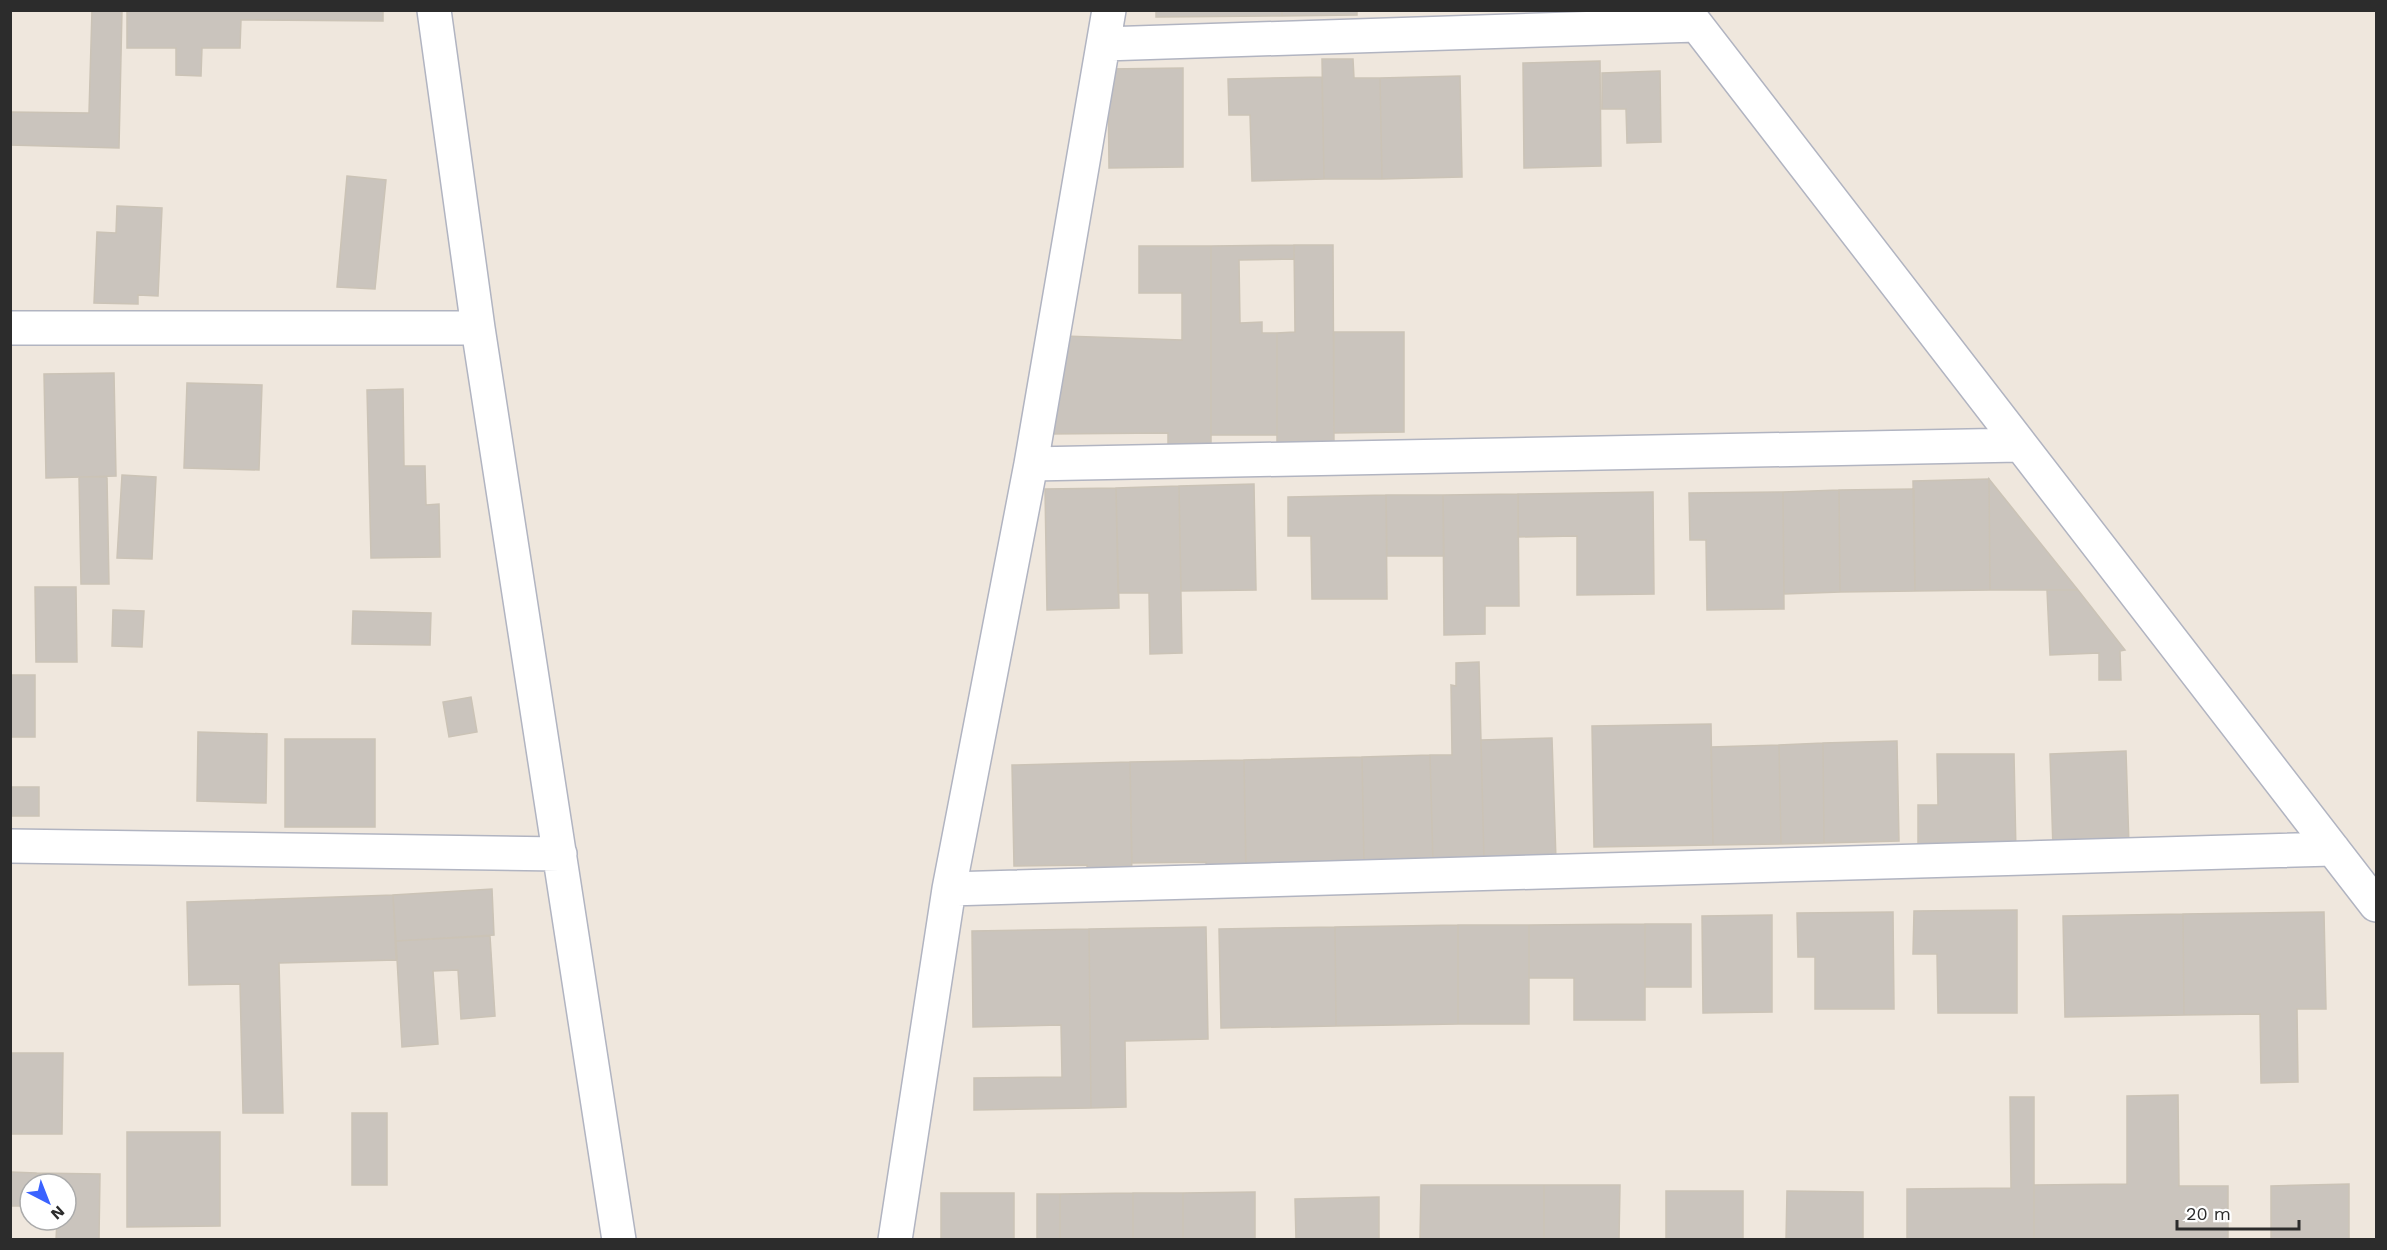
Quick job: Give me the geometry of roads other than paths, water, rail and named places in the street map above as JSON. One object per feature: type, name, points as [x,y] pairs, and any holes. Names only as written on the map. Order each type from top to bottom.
[{"type":"street","points":[[434,10],[478,328],[619,1239]]},
{"type":"street","points":[[895,1239],[949,889],[1031,464],[1109,10]]},
{"type":"street","points":[[1104,44],[1691,18],[2376,905]]},
{"type":"street","points":[[10,328],[478,328]]},
{"type":"street","points":[[1031,464],[2019,445]]},
{"type":"street","points":[[10,846],[560,854]]},
{"type":"street","points":[[949,889],[2333,849]]}]
